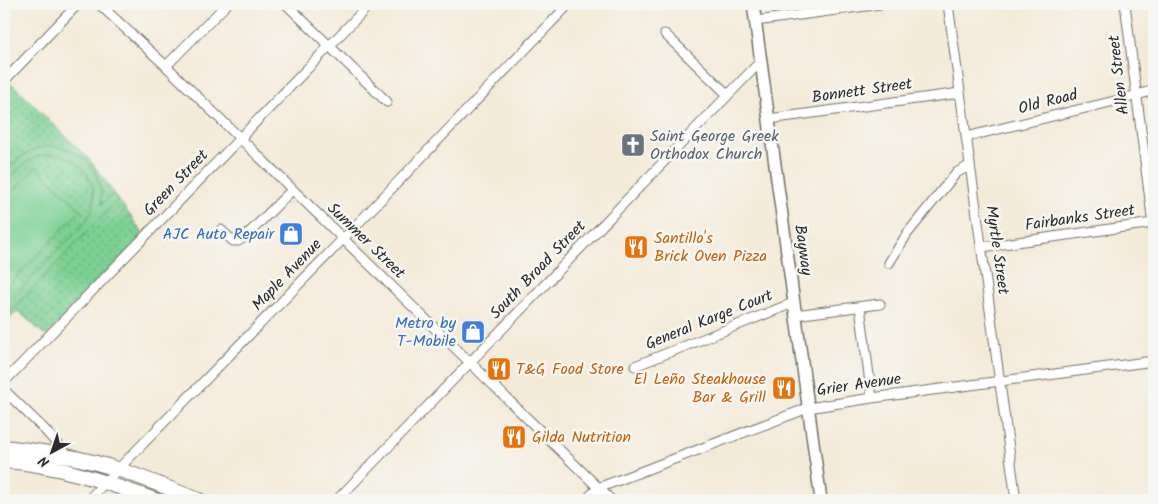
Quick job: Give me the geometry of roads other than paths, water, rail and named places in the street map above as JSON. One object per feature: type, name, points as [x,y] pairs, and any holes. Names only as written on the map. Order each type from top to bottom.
[{"type":"highway","points":[[4,447],[44,451],[118,469],[200,500]]},
{"type":"highway","points":[[4,461],[63,470],[106,482],[155,500]]},
{"type":"main road","name":"Bayway","points":[[753,4],[821,500]]},
{"type":"street","points":[[4,81],[78,4]]},
{"type":"street","name":"Summer Street","points":[[98,4],[166,66],[611,500]]},
{"type":"street","points":[[166,66],[226,4]]},
{"type":"street","points":[[286,4],[387,102]]},
{"type":"street","name":"Green Street","points":[[4,382],[370,4]]},
{"type":"street","name":"Maple Avenue","points":[[88,500],[569,4]]},
{"type":"street","points":[[756,21],[880,4]]},
{"type":"street","name":"Myrtle Street","points":[[948,4],[1016,500]]},
{"type":"street","name":"Allen Street","points":[[1125,4],[1154,228]]},
{"type":"street","points":[[664,34],[728,95]]},
{"type":"street","name":"South Broad Street","points":[[337,500],[761,61]]},
{"type":"street","name":"Old Road","points":[[966,138],[1154,90]]},
{"type":"street","name":"Bonnett Street","points":[[769,120],[960,93]]},
{"type":"street","points":[[889,263],[907,234],[956,173],[970,166]]},
{"type":"street","points":[[221,230],[233,241],[238,241],[245,237],[292,190]]},
{"type":"street","name":"Fairbanks Street","points":[[982,247],[1154,228]]},
{"type":"street","name":"General Karge Court","points":[[636,366],[793,303]]},
{"type":"street","points":[[795,315],[880,304]]},
{"type":"street","points":[[860,307],[872,398]]},
{"type":"street","name":"Grier Avenue","points":[[586,500],[598,488],[808,408],[999,381],[1154,362]]},
{"type":"street","points":[[4,390],[69,456]]},
{"type":"place","name":"Saint George Greek Orthodox Church","points":[[633,145]]},
{"type":"place","name":"AJC Auto Repair","points":[[291,234]]},
{"type":"place","name":"Santillo's Brick Oven Pizza","points":[[636,247]]},
{"type":"place","name":"Metro by T-Mobile","points":[[473,332]]},
{"type":"place","name":"T&G Food Store","points":[[499,369]]},
{"type":"place","name":"El Leño Steakhouse Bar & Grill","points":[[784,388]]},
{"type":"place","name":"Gilda Nutrition","points":[[514,437]]}]
